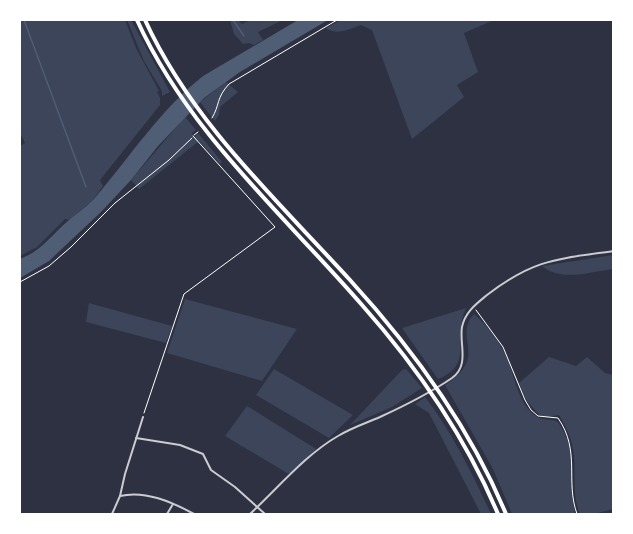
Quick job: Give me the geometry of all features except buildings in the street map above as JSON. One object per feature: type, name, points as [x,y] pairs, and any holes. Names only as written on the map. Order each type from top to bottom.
[{"type":"highway","points":[[137,20],[157,60],[192,113],[248,182],[361,304],[404,356],[458,437],[483,481],[498,514]]},
{"type":"highway","points":[[145,20],[163,56],[197,108],[255,178],[361,292],[409,349],[471,443],[506,514]]},
{"type":"street","points":[[250,514],[334,438],[413,400],[451,378],[462,362],[463,324],[468,312],[508,280],[535,265],[561,258],[614,251]]},
{"type":"street","points":[[112,514],[120,496],[124,474],[143,417]]},
{"type":"street","points":[[136,438],[180,445],[203,454],[211,470],[235,487],[265,514]]},
{"type":"street","points":[[120,496],[140,494],[173,504],[194,514]]},
{"type":"street","points":[[167,514],[173,504]]},
{"type":"path","points":[[212,118],[216,112],[218,99],[229,84],[337,20]]},
{"type":"path","points":[[20,282],[50,266],[115,203],[169,160],[198,132]]},
{"type":"path","points":[[143,417],[184,294],[275,227],[193,136]]},
{"type":"path","points":[[474,306],[503,347],[531,410],[538,416],[558,418],[567,433],[572,447],[572,488],[577,514]]},
{"type":"shaded area","points":[[20,20],[125,20],[136,48],[159,91],[157,92],[160,105],[100,180],[103,186],[93,200],[69,220],[65,219],[37,247],[20,256],[20,146],[25,143],[20,133]]},
{"type":"shaded area","points":[[127,20],[131,20],[170,92],[162,96],[162,91],[144,61]]},
{"type":"shaded area","points":[[230,20],[238,20],[242,24],[250,20],[283,20],[258,32],[263,40],[254,45],[243,44],[234,34]]},
{"type":"shaded area","points":[[298,20],[328,20],[240,72],[204,98],[158,146],[101,212],[49,261],[20,278],[20,259],[41,247],[94,199],[159,119],[187,90],[203,76]]},
{"type":"shaded area","points":[[341,20],[494,20],[464,33],[478,72],[457,85],[464,97],[412,139],[372,30],[361,25],[339,32],[326,28]]},
{"type":"shaded area","points":[[226,82],[238,92],[220,107],[215,121],[200,102]]},
{"type":"shaded area","points":[[185,117],[196,130],[192,133],[193,138],[198,133],[222,162],[220,164],[199,141],[139,189],[131,180]]},
{"type":"shaded area","points":[[613,255],[613,269],[585,274],[558,274],[542,266]]},
{"type":"shaded area","points":[[185,299],[297,329],[262,381],[167,353]]},
{"type":"shaded area","points":[[89,303],[172,326],[166,343],[86,322]]},
{"type":"shaded area","points":[[466,308],[462,319],[461,349],[456,366],[438,379],[402,328]]},
{"type":"shaded area","points":[[474,314],[501,346],[525,405],[538,418],[558,422],[565,434],[571,456],[575,514],[512,514],[493,469],[445,385],[458,375],[465,365],[468,356],[468,323]]},
{"type":"shaded area","points":[[549,357],[576,366],[587,357],[605,373],[613,375],[613,509],[594,514],[580,514],[575,490],[573,449],[566,427],[559,415],[547,417],[539,415],[526,400],[519,383]]},
{"type":"shaded area","points":[[274,369],[353,415],[329,438],[256,395]]},
{"type":"shaded area","points":[[406,369],[422,388],[392,407],[350,425],[402,370]]},
{"type":"shaded area","points":[[425,397],[453,439],[491,514],[481,514],[429,413],[415,404]]},
{"type":"shaded area","points":[[247,406],[316,449],[291,473],[287,473],[225,436]]},
{"type":"waterway","points":[[24,20],[86,187]]},
{"type":"waterway","points":[[233,20],[244,36]]}]
